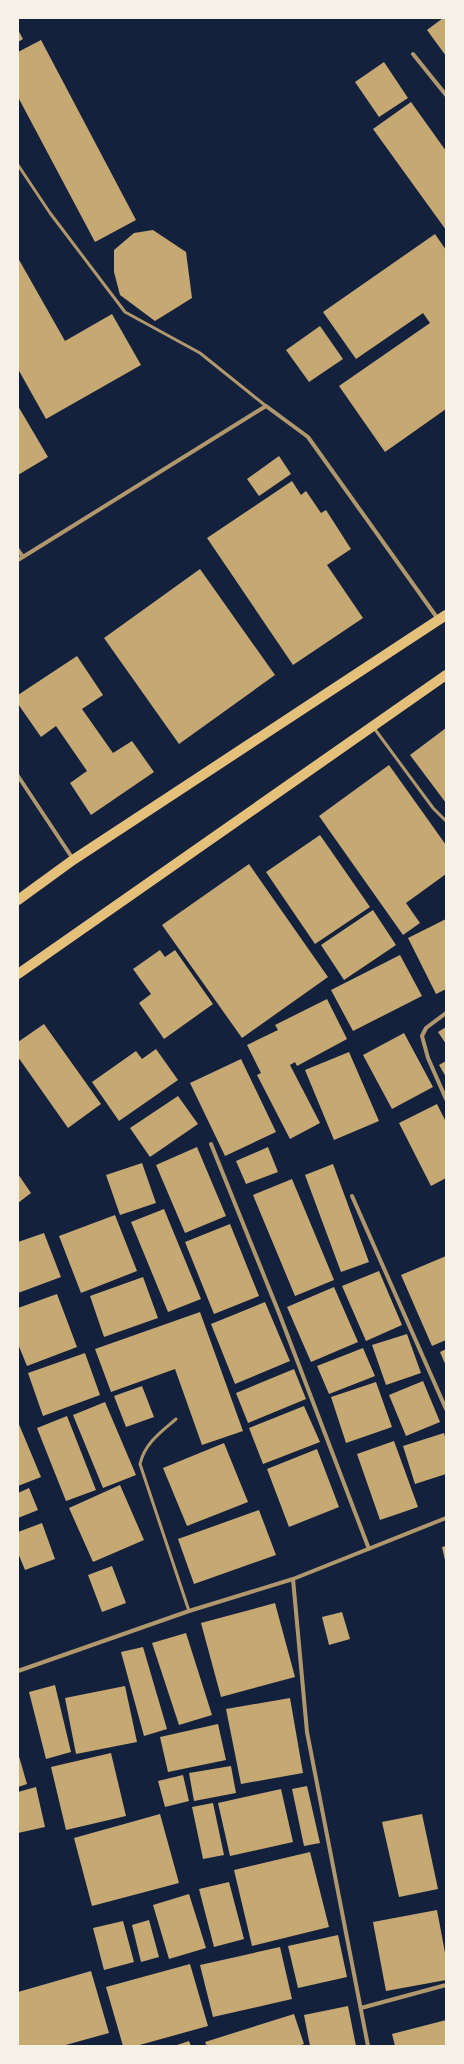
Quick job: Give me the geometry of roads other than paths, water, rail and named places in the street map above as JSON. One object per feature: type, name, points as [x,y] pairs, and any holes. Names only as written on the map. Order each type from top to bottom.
[{"type":"main road","points":[[18,900],[74,860],[442,617]]},
{"type":"main road","points":[[18,974],[446,675]]},
{"type":"street","points":[[413,54],[446,95]]},
{"type":"street","points":[[18,560],[266,406],[308,438],[442,617]]},
{"type":"street","points":[[18,550],[22,557]]},
{"type":"street","points":[[18,776],[74,860]]},
{"type":"street","points":[[446,1013],[426,1028],[422,1036],[428,1058],[446,1099]]},
{"type":"street","points":[[211,1144],[279,1313],[369,1548]]},
{"type":"street","points":[[352,1196],[446,1409]]},
{"type":"street","points":[[18,1670],[189,1610],[294,1579],[446,1518]]},
{"type":"street","points":[[294,1579],[307,1732],[368,2046]]},
{"type":"street","points":[[361,2008],[446,1985]]},
{"type":"lane","points":[[18,164],[50,213],[125,312],[200,353],[266,406]]},
{"type":"lane","points":[[373,727],[434,808],[446,821]]},
{"type":"lane","points":[[176,1419],[155,1438],[143,1452],[140,1464],[189,1610]]}]
